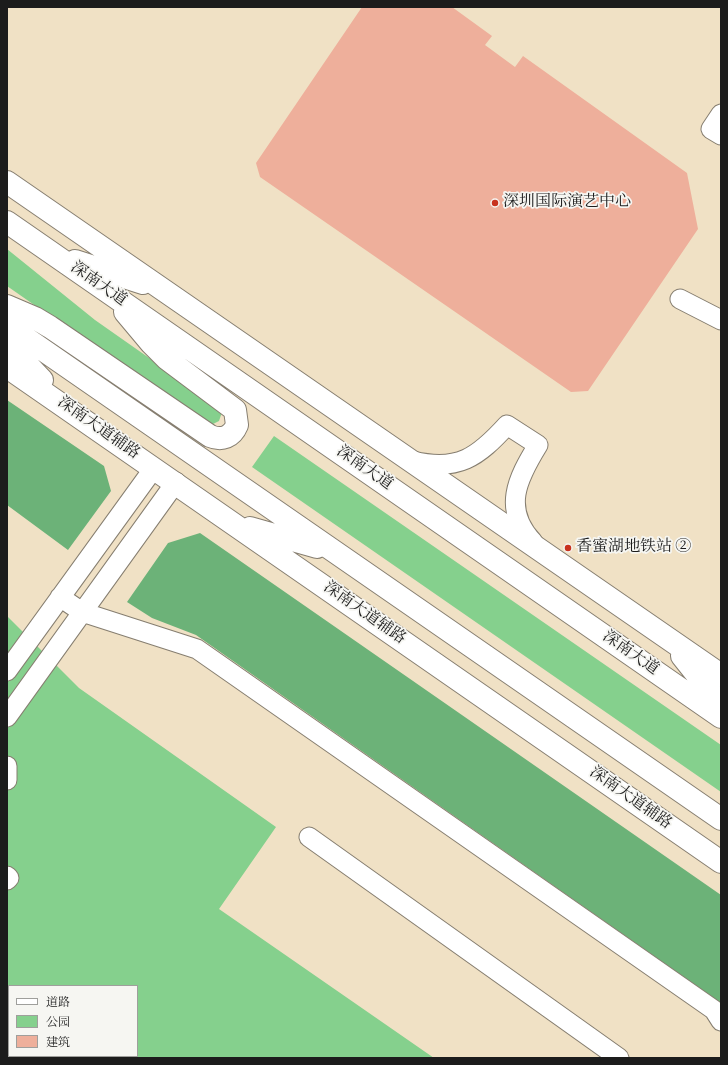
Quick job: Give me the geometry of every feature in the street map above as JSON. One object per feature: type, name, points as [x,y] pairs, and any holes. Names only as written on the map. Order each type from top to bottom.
[{"type":"main road","points":[[7,182],[664,634],[721,676]]},
{"type":"main road","name":"深南大道","points":[[7,222],[721,717]]},
{"type":"main road","points":[[54,254],[165,290]]},
{"type":"main road","points":[[7,306],[35,318],[50,327],[210,436],[221,438],[232,434],[238,420],[232,406],[167,359],[150,343],[122,309],[97,284]]},
{"type":"main road","points":[[7,325],[721,819]]},
{"type":"main road","points":[[7,342],[68,408]]},
{"type":"main road","name":"深南大道辅路","points":[[7,367],[176,482],[721,862]]},
{"type":"main road","points":[[234,523],[335,552]]},
{"type":"main road","points":[[664,634],[721,705]]},
{"type":"street","points":[[721,114],[711,129],[721,136]]},
{"type":"street","points":[[680,299],[721,320]]},
{"type":"street","points":[[413,461],[428,465],[440,465],[465,461],[485,448],[507,425],[538,445],[522,474],[515,501],[518,520],[522,529],[536,546]]},
{"type":"street","points":[[7,671],[154,468]]},
{"type":"street","points":[[7,717],[176,482]]},
{"type":"street","points":[[60,597],[82,612],[197,649],[714,1010],[721,1021]]},
{"type":"street","points":[[7,766],[7,780]]},
{"type":"street","points":[[309,838],[619,1058]]},
{"type":"street","points":[[7,876],[7,880]]},
{"type":"green space","points":[[7,249],[95,320],[219,407],[222,412],[219,421],[211,425],[205,424],[7,286]]},
{"type":"green space","points":[[7,400],[104,466],[111,491],[68,550],[7,505]]},
{"type":"green space","points":[[274,436],[721,745],[721,792],[252,467]]},
{"type":"green space","points":[[200,533],[721,895],[721,1003],[196,635],[152,618],[127,602],[168,543]]},
{"type":"green space","points":[[7,616],[79,688],[276,827],[219,909],[434,1058],[7,1058]]},
{"type":"building","name":"深圳国际演艺中心","points":[[362,7],[452,7],[492,36],[485,45],[515,67],[523,56],[687,173],[698,229],[588,391],[571,392],[260,177],[256,163]]},
{"type":"place","name":"深圳国际演艺中心","points":[[495,203]]},
{"type":"place","name":"香蜜湖地铁站 ②","points":[[568,548]]}]
